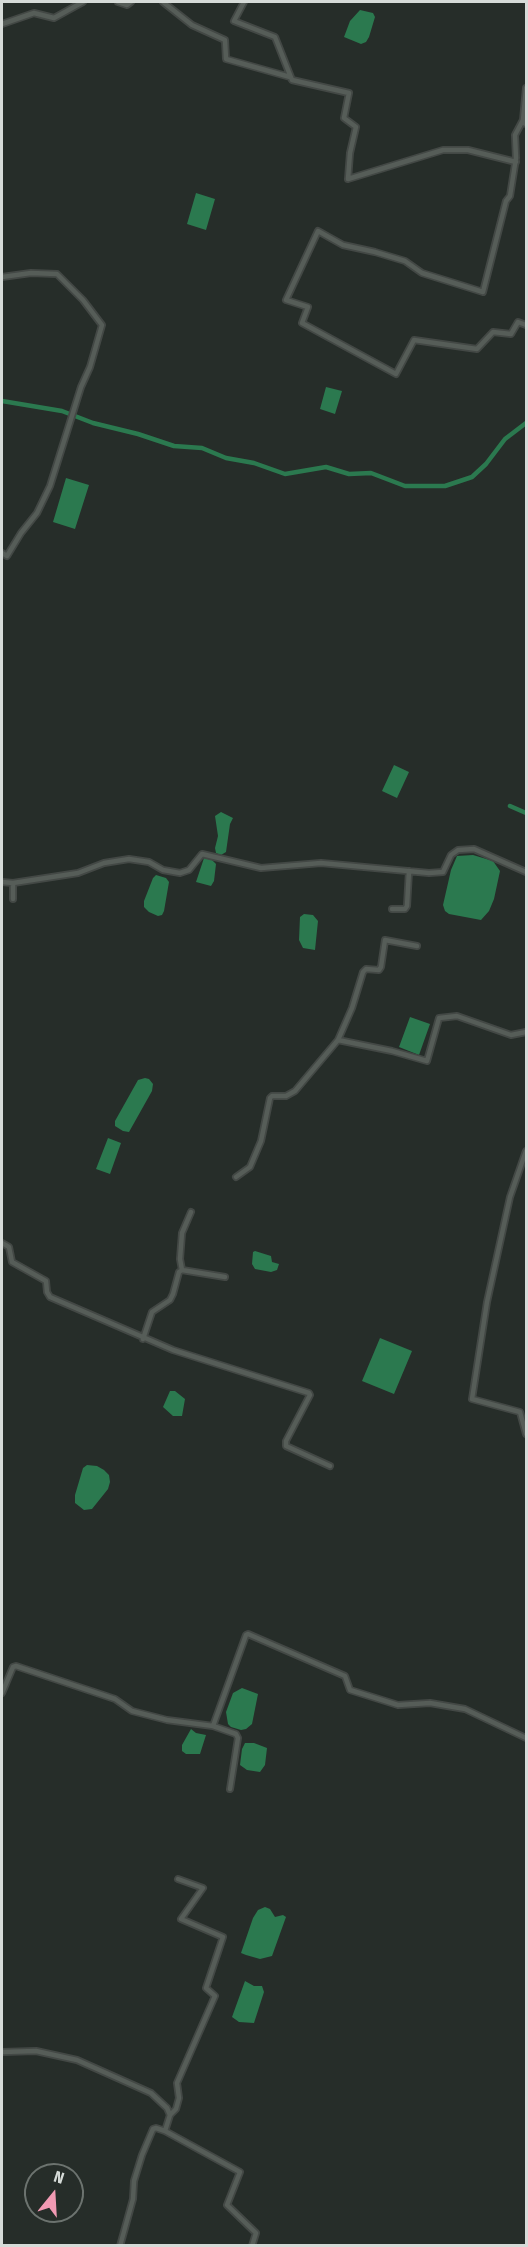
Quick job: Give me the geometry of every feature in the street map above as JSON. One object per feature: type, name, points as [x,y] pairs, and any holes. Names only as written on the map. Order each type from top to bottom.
[{"type":"street","points":[[2,24],[34,13],[54,18],[82,2]]},
{"type":"street","points":[[118,2],[127,5],[131,2]]},
{"type":"street","points":[[163,2],[192,25],[225,40],[226,59],[291,77]]},
{"type":"street","points":[[244,2],[234,21],[275,37],[292,80],[349,93],[344,118],[357,127],[350,153],[348,179],[443,150],[468,150],[516,162]]},
{"type":"street","points":[[526,88],[524,122],[515,135],[516,162],[510,196],[506,201],[483,292],[422,273],[405,261],[343,245],[318,231],[286,300],[308,307],[302,323],[396,374],[414,340],[477,349],[493,332],[512,334],[518,322],[526,325]]},
{"type":"street","points":[[2,277],[31,273],[57,274],[83,300],[102,325],[50,486],[37,513],[7,556],[2,553]]},
{"type":"street","points":[[2,882],[13,883],[78,873],[104,863],[129,859],[149,862],[163,870],[180,873],[189,870],[202,854],[210,854],[261,868],[321,863],[429,873],[443,872],[451,855],[459,850],[474,849],[526,872]]},
{"type":"street","points":[[392,909],[405,909],[407,906],[409,871]]},
{"type":"street","points":[[13,883],[13,899]]},
{"type":"street","points":[[237,1177],[250,1167],[261,1141],[270,1098],[286,1096],[295,1091],[338,1040],[352,1008],[363,972],[366,969],[381,967],[385,940],[417,946]]},
{"type":"street","points":[[338,1040],[427,1061],[438,1018],[457,1016],[511,1035],[526,1032]]},
{"type":"street","points":[[526,1151],[510,1197],[487,1302],[472,1399],[520,1412],[526,1434]]},
{"type":"street","points":[[182,1270],[180,1259],[182,1233],[191,1212]]},
{"type":"street","points":[[2,1243],[9,1247],[12,1262],[46,1281],[46,1292],[50,1297],[143,1339],[213,1364],[309,1393],[286,1441],[286,1446],[330,1466]]},
{"type":"street","points":[[182,1270],[225,1277]]},
{"type":"street","points":[[143,1339],[152,1312],[170,1300],[179,1272],[182,1270]]},
{"type":"street","points":[[213,1726],[248,1634],[345,1676],[350,1690],[398,1705],[430,1703],[465,1709],[526,1738]]},
{"type":"street","points":[[2,1693],[13,1667],[16,1666],[115,1699],[132,1711],[167,1720],[213,1726],[236,1734],[238,1738],[230,1789]]},
{"type":"street","points":[[165,2131],[179,2098],[177,2084],[215,1996],[206,1988],[223,1937],[181,1919],[203,1888],[178,1879]]},
{"type":"street","points":[[2,2052],[36,2051],[77,2060],[151,2093],[167,2108],[170,2115]]},
{"type":"street","points":[[120,2246],[133,2199],[134,2181],[142,2155],[153,2129],[156,2128],[240,2172],[227,2205],[256,2233],[252,2246]]},
{"type":"shaded area","points":[[360,10],[373,13],[375,17],[369,37],[361,44],[344,37],[350,21]]},
{"type":"shaded area","points":[[196,193],[215,199],[206,230],[187,224]]},
{"type":"shaded area","points":[[326,387],[342,391],[335,414],[320,409]]},
{"type":"shaded area","points":[[66,478],[89,485],[75,529],[53,522]]},
{"type":"shaded area","points":[[394,765],[409,772],[397,798],[382,791]]},
{"type":"shaded area","points":[[221,812],[233,818],[226,852],[221,855],[216,853],[215,848],[218,836],[215,816]]},
{"type":"shaded area","points":[[473,855],[493,861],[500,871],[494,899],[489,911],[481,920],[449,914],[443,905],[451,870],[457,856]]},
{"type":"shaded area","points":[[204,858],[216,864],[214,881],[211,886],[196,882]]},
{"type":"shaded area","points":[[156,875],[166,878],[169,882],[164,911],[158,916],[144,907],[144,901]]},
{"type":"shaded area","points":[[304,914],[313,915],[318,921],[315,950],[303,948],[299,940],[300,917]]},
{"type":"shaded area","points":[[410,1017],[430,1024],[419,1055],[399,1047]]},
{"type":"shaded area","points":[[145,1078],[153,1084],[152,1091],[129,1132],[123,1131],[115,1126],[115,1121],[138,1080]]},
{"type":"shaded area","points":[[108,1138],[121,1143],[110,1174],[96,1169]]},
{"type":"shaded area","points":[[255,1251],[271,1256],[272,1262],[279,1264],[277,1270],[271,1272],[255,1269],[252,1264]]},
{"type":"shaded area","points":[[380,1338],[412,1351],[394,1394],[362,1381]]},
{"type":"shaded area","points":[[170,1391],[175,1391],[185,1399],[182,1416],[173,1416],[163,1407]]},
{"type":"shaded area","points":[[87,1465],[97,1466],[104,1470],[109,1475],[110,1482],[108,1489],[92,1509],[84,1510],[75,1503],[75,1495],[83,1468]]},
{"type":"shaded area","points":[[242,1688],[258,1694],[252,1724],[241,1730],[228,1724],[226,1712],[233,1693]]},
{"type":"shaded area","points":[[191,1729],[196,1733],[206,1735],[200,1754],[186,1754],[182,1751],[182,1745]]},
{"type":"shaded area","points":[[245,1743],[254,1743],[267,1748],[265,1765],[260,1772],[247,1770],[240,1765]]},
{"type":"shaded area","points":[[265,1907],[270,1909],[275,1917],[283,1915],[286,1917],[272,1956],[260,1959],[241,1953],[253,1918],[258,1910]]},
{"type":"shaded area","points":[[245,1981],[254,1986],[262,1986],[264,1992],[254,2023],[239,2022],[232,2017]]},
{"type":"waterway","points":[[2,401],[62,411],[93,423],[174,446],[202,448],[226,458],[254,463],[285,474],[326,467],[349,474],[371,473],[405,486],[445,486],[472,477],[486,464],[505,439],[526,423]]},
{"type":"waterway","points":[[510,806],[526,813]]}]
